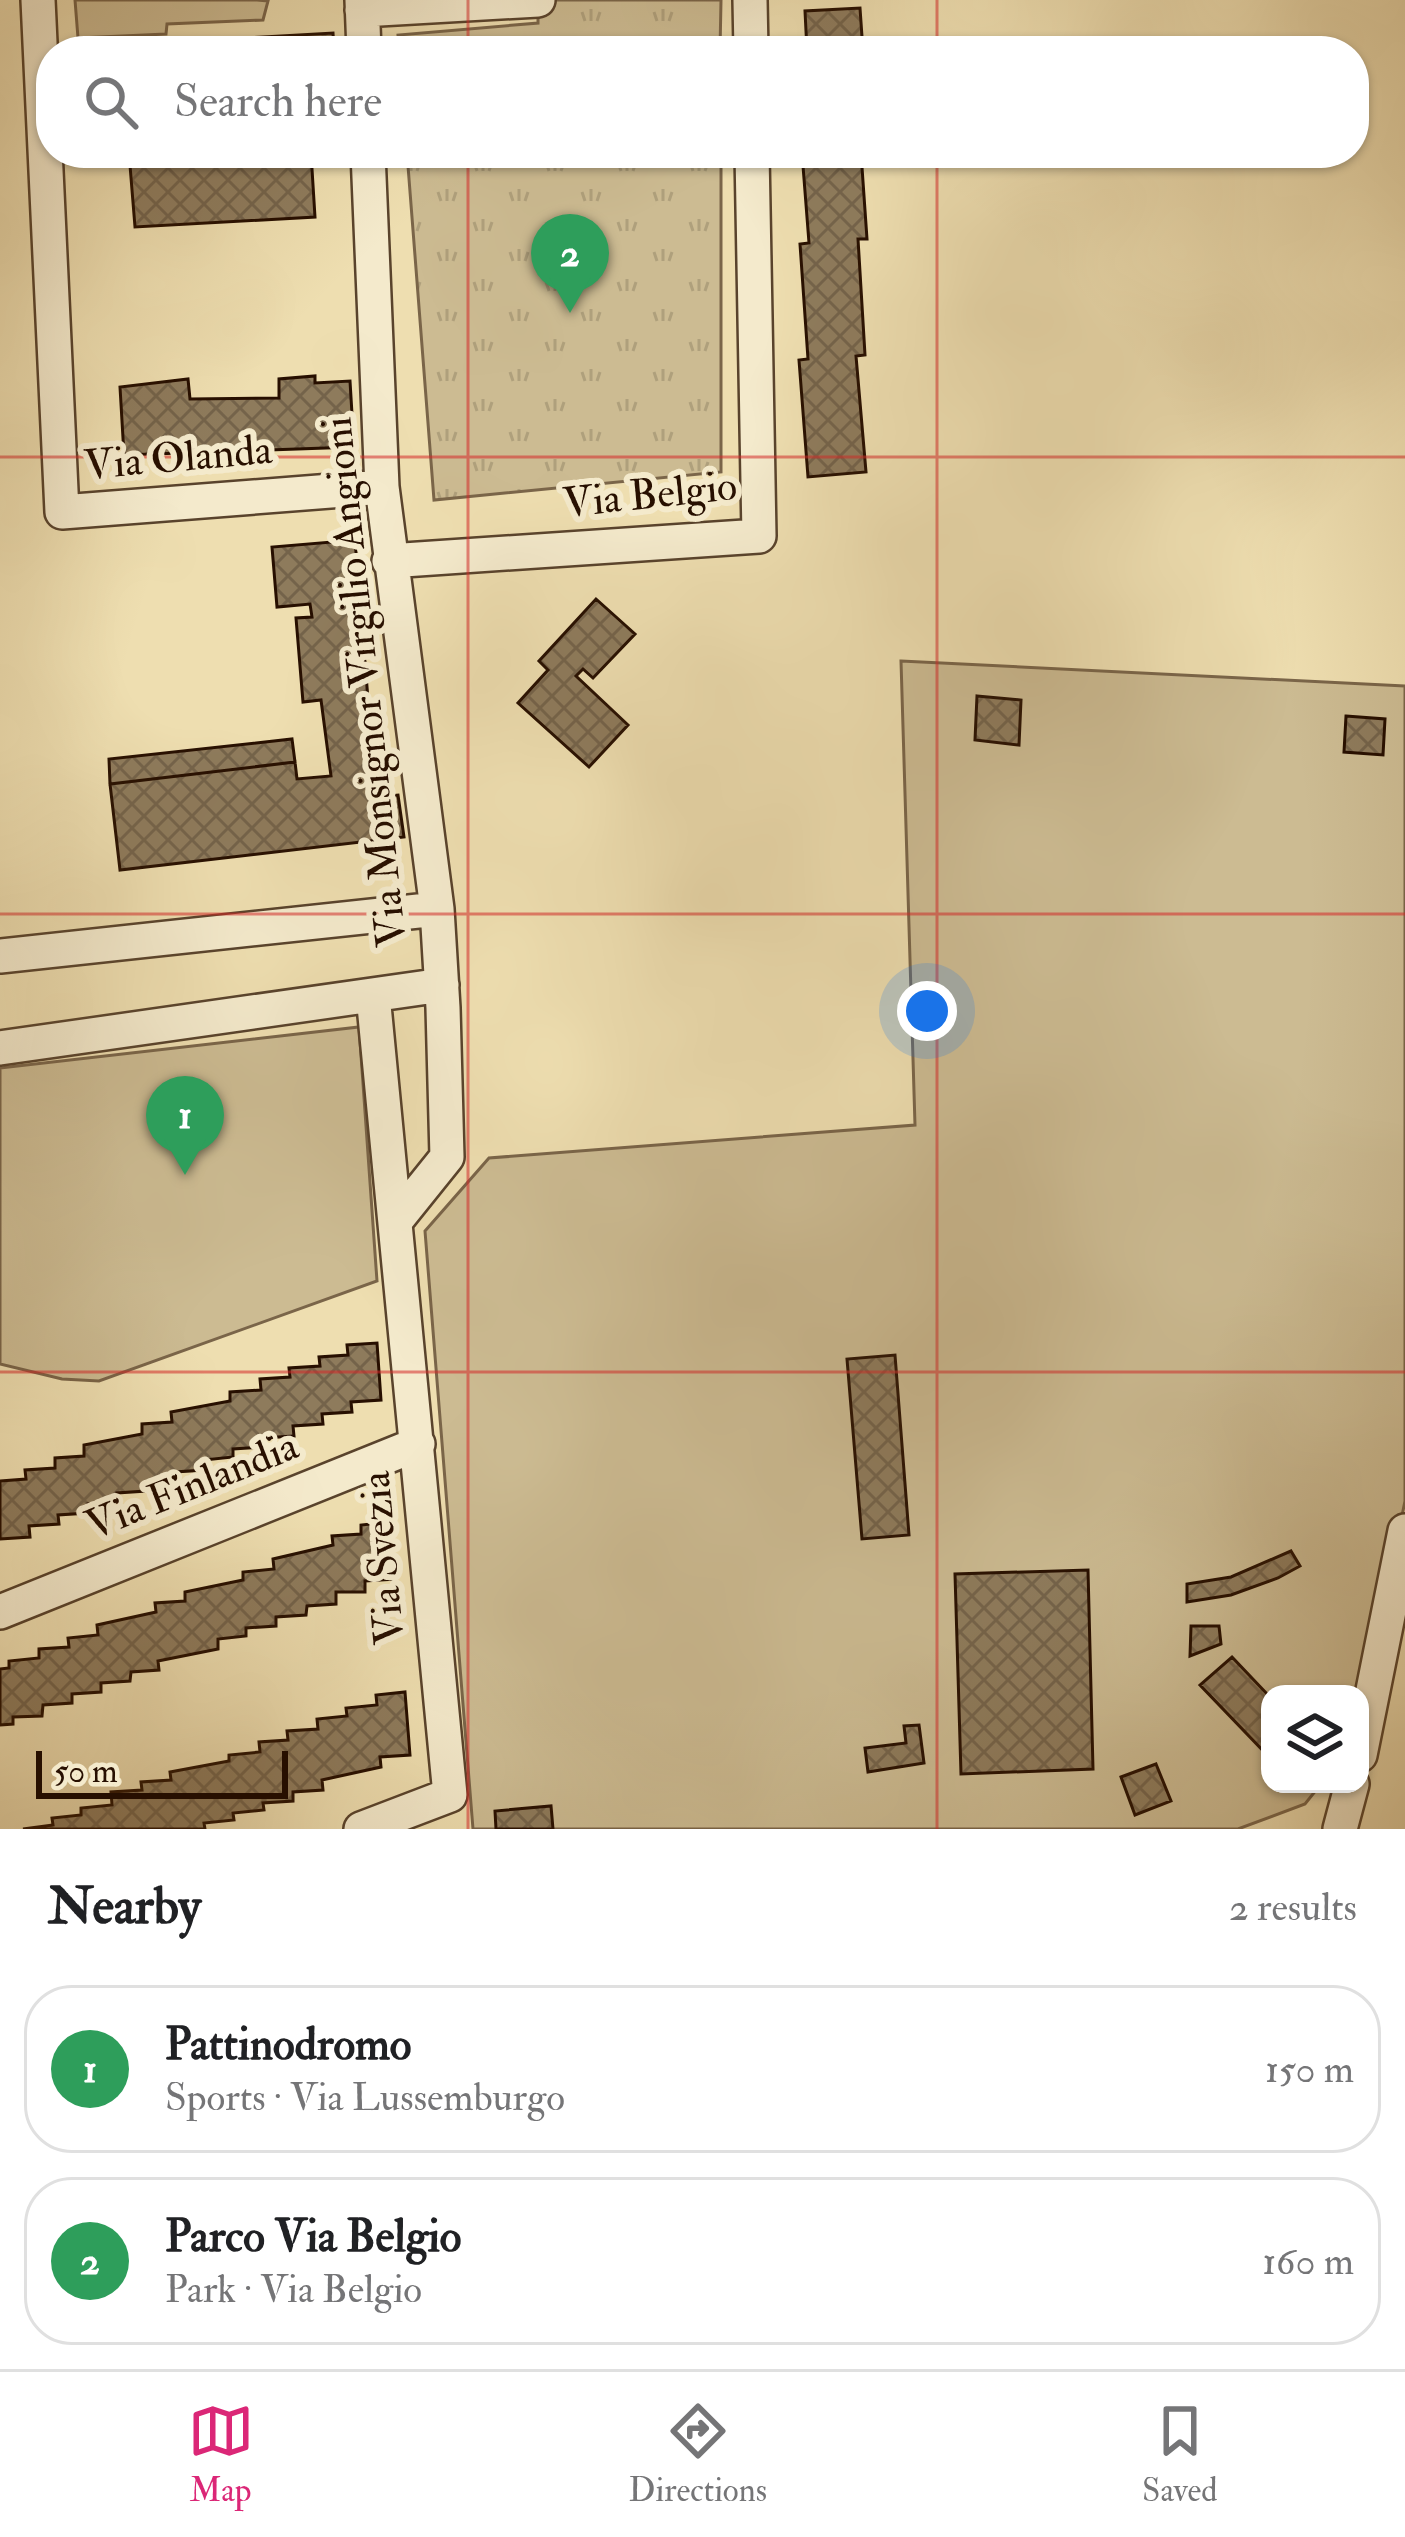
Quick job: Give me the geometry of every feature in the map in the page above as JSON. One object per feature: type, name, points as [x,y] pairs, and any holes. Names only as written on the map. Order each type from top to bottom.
[{"type":"street","name":"Via Olanda","points":[[38,0],[40,36]]},
{"type":"street","points":[[363,36],[362,5],[538,0]]},
{"type":"street","points":[[750,0],[751,36]]},
{"type":"street","name":"Via Olanda","points":[[46,168],[62,512],[382,487]]},
{"type":"street","name":"Via Monsignor Virgilio Angioni","points":[[369,168],[382,487],[437,909],[442,985]]},
{"type":"street","name":"Via Belgio","points":[[389,561],[759,536],[752,168]]},
{"type":"street","points":[[0,956],[437,909]]},
{"type":"street","points":[[0,1048],[442,985],[447,1157],[398,1218]]},
{"type":"street","name":"Via Svezia","points":[[361,1829],[450,1795],[373,995]]},
{"type":"street","name":"Via Finlandia","points":[[0,1612],[418,1444]]},
{"type":"street","points":[[1369,1710],[1405,1531]]},
{"type":"street","points":[[1340,1829],[1350,1793]]},
{"type":"green space","points":[[75,0],[268,1],[263,20],[167,24],[166,34],[78,36]]},
{"type":"green space","points":[[538,0],[721,0],[720,36],[398,36],[538,23]]},
{"type":"green space","points":[[408,168],[721,168],[721,472],[434,500]]},
{"type":"green space","points":[[901,661],[1405,686],[1405,1501],[1377,1637],[1361,1685],[1261,1685],[1261,1793],[1314,1793],[1305,1804],[1238,1829],[473,1829],[425,1231],[489,1158],[915,1125]]},
{"type":"green space","points":[[359,1027],[377,1281],[99,1381],[62,1379],[0,1364],[0,1068]]},
{"type":"building","points":[[860,8],[862,36],[806,36],[805,11]]},
{"type":"building","points":[[130,168],[312,168],[315,217],[135,227]]},
{"type":"building","points":[[803,168],[862,168],[867,239],[858,239],[865,355],[856,356],[866,472],[808,477],[799,360],[808,359],[800,244],[809,243]]},
{"type":"building","points":[[315,376],[315,383],[350,381],[354,447],[124,455],[120,387],[188,379],[190,399],[279,398],[279,379]]},
{"type":"building","points":[[355,540],[376,797],[398,795],[404,837],[120,870],[110,784],[295,762],[297,779],[331,776],[321,700],[303,702],[296,618],[312,617],[310,604],[277,607],[272,547]]},
{"type":"building","points":[[596,599],[635,634],[593,678],[583,669],[576,676],[628,725],[589,767],[518,703],[548,670],[539,661]]},
{"type":"building","points":[[977,696],[1021,700],[1019,745],[975,740]]},
{"type":"building","points":[[1346,716],[1385,719],[1383,755],[1344,752]]},
{"type":"building","points":[[292,739],[295,762],[110,784],[109,759]]},
{"type":"building","points":[[377,1343],[381,1400],[351,1402],[352,1412],[322,1414],[323,1424],[293,1426],[294,1436],[263,1438],[264,1447],[233,1449],[233,1457],[204,1460],[205,1470],[175,1472],[176,1480],[145,1482],[146,1491],[117,1493],[118,1502],[88,1504],[88,1513],[58,1515],[59,1524],[29,1526],[30,1537],[0,1539],[0,1481],[26,1479],[25,1470],[55,1468],[55,1458],[84,1456],[84,1445],[142,1434],[142,1424],[172,1422],[171,1412],[230,1401],[230,1392],[261,1390],[260,1379],[290,1377],[289,1368],[320,1366],[319,1357],[348,1355],[347,1345]]},
{"type":"building","points":[[895,1355],[909,1535],[862,1539],[847,1359]]},
{"type":"building","points":[[390,1522],[395,1579],[365,1581],[365,1592],[336,1592],[336,1604],[307,1606],[306,1615],[276,1617],[276,1626],[246,1628],[246,1636],[218,1639],[218,1649],[158,1661],[159,1670],[131,1672],[130,1681],[101,1683],[101,1692],[72,1694],[72,1703],[43,1705],[42,1716],[13,1717],[13,1724],[0,1725],[0,1669],[9,1668],[9,1661],[39,1658],[39,1649],[69,1647],[68,1638],[98,1635],[97,1625],[156,1612],[155,1603],[185,1601],[185,1592],[243,1580],[243,1572],[274,1569],[273,1559],[333,1545],[332,1536],[361,1534],[361,1525]]},
{"type":"building","points":[[1291,1551],[1300,1566],[1278,1578],[1231,1595],[1187,1602],[1187,1584],[1231,1577]]},
{"type":"building","points":[[1088,1570],[1093,1769],[961,1774],[955,1574]]},
{"type":"building","points":[[1191,1626],[1219,1626],[1221,1644],[1190,1656]]},
{"type":"building","points":[[1232,1657],[1261,1688],[1261,1749],[1200,1685]]},
{"type":"building","points":[[405,1692],[410,1755],[380,1757],[381,1767],[322,1780],[323,1790],[293,1792],[293,1801],[263,1803],[264,1810],[233,1813],[234,1820],[204,1823],[205,1829],[23,1829],[53,1825],[52,1818],[81,1815],[81,1808],[112,1805],[111,1792],[142,1790],[141,1782],[171,1780],[170,1772],[229,1761],[229,1755],[260,1752],[259,1742],[288,1740],[287,1731],[318,1729],[317,1719],[347,1716],[346,1708],[377,1705],[376,1695]]},
{"type":"building","points":[[919,1725],[924,1763],[868,1772],[865,1748],[906,1743],[904,1726]]},
{"type":"building","points":[[1156,1764],[1171,1801],[1135,1815],[1121,1777]]},
{"type":"building","points":[[551,1806],[553,1829],[496,1829],[495,1811]]},
{"type":"place","name":"Parco Via Belgio","points":[[570,313]]},
{"type":"place","name":"Pattinodromo","points":[[185,1175]]}]
